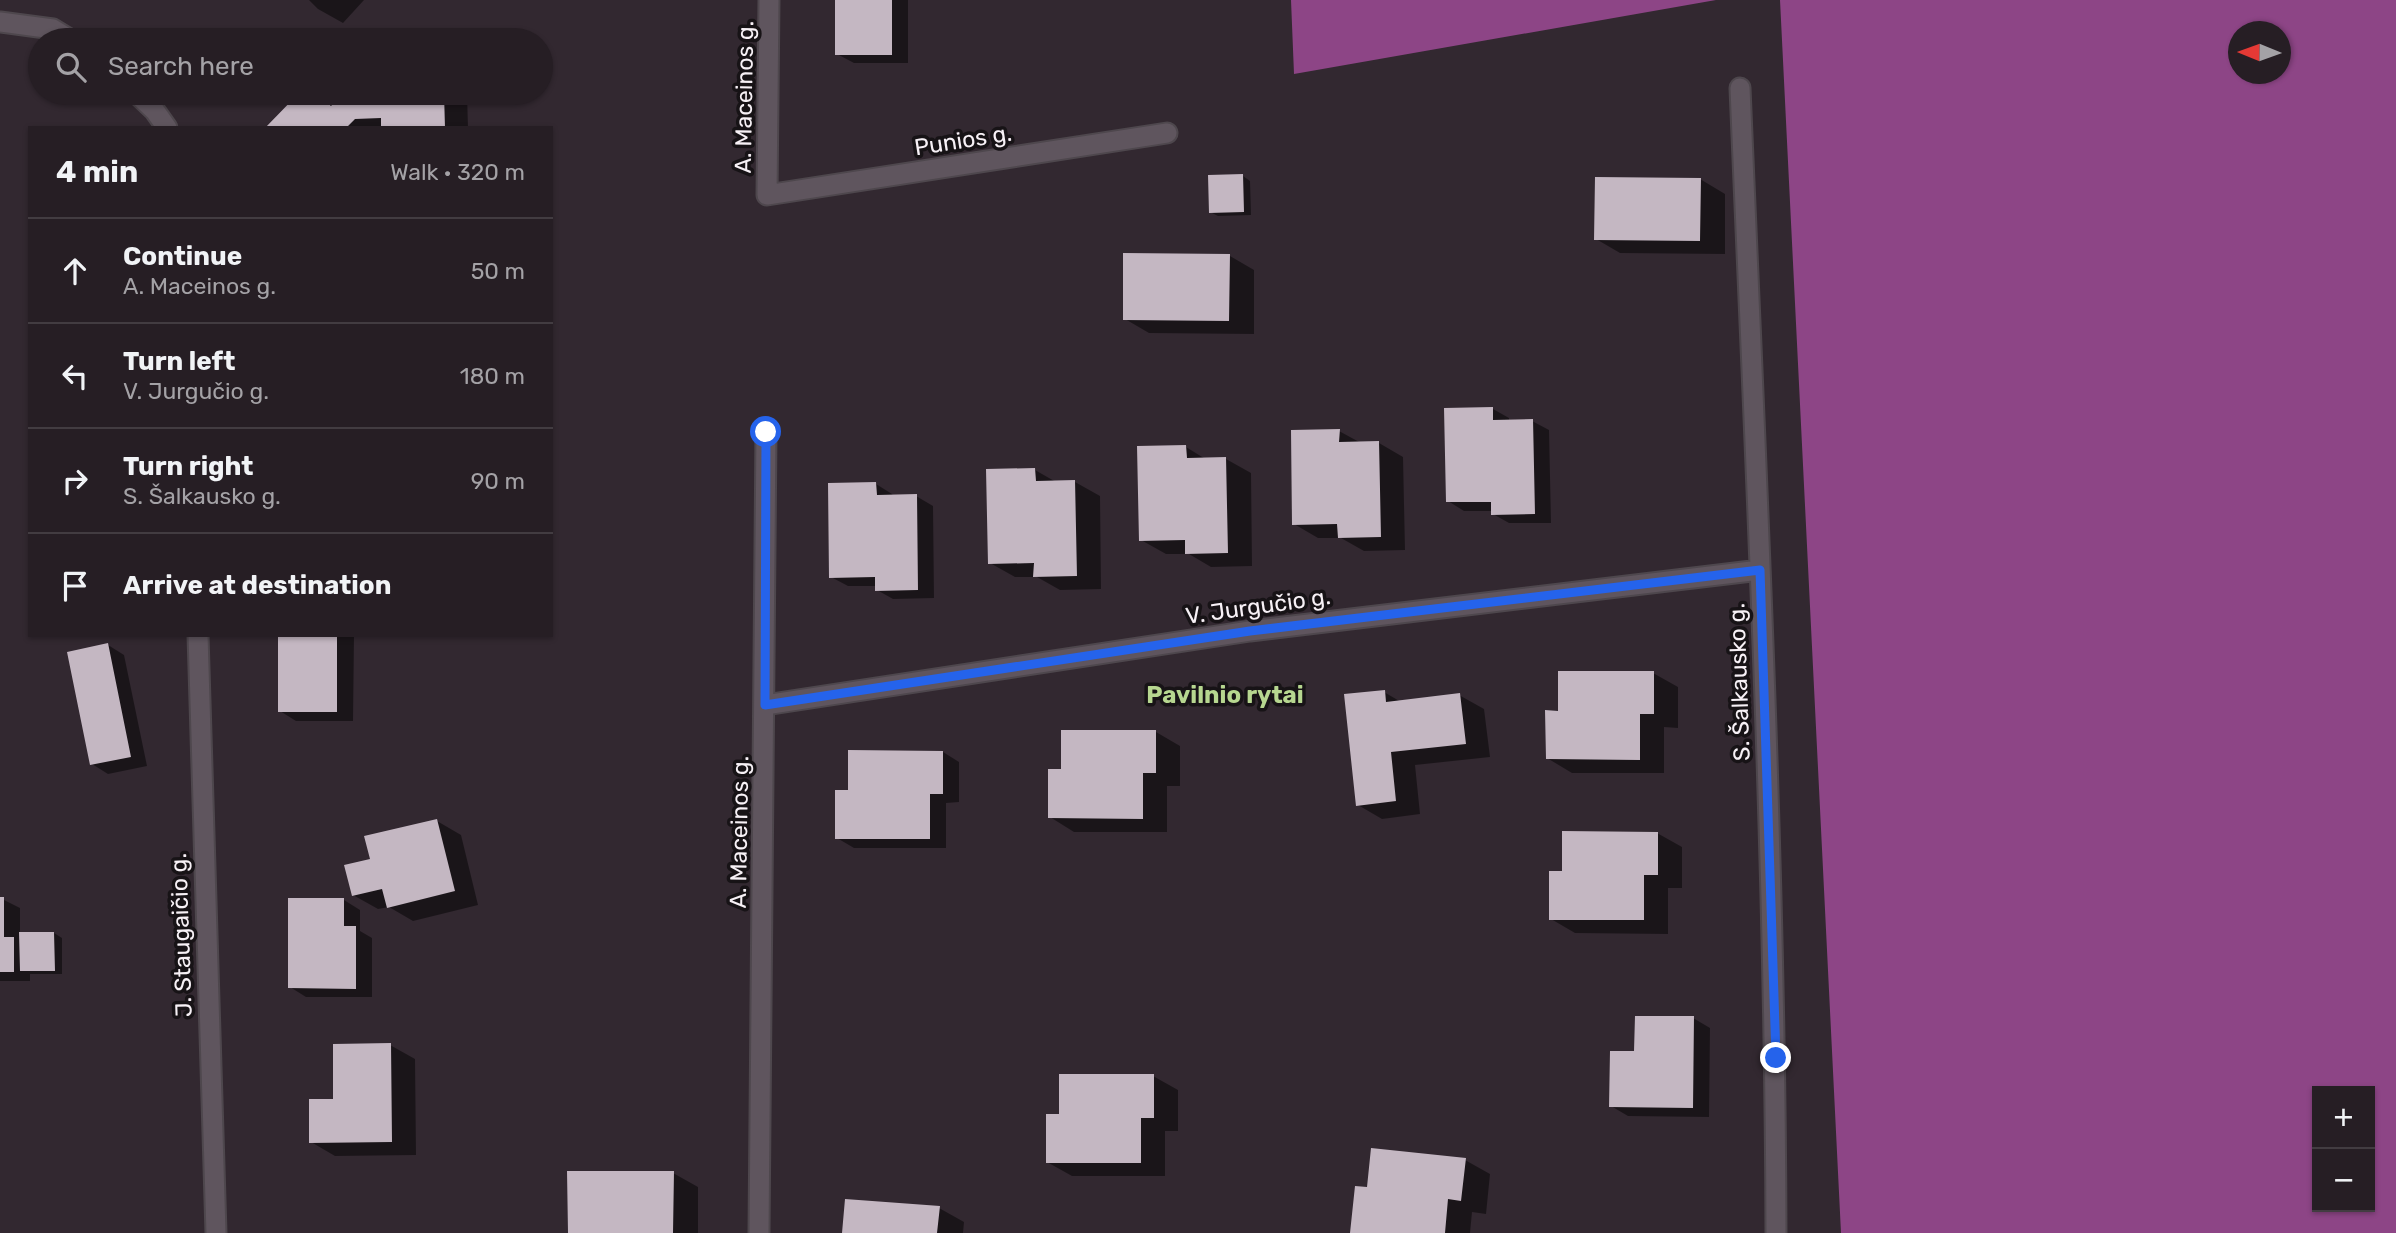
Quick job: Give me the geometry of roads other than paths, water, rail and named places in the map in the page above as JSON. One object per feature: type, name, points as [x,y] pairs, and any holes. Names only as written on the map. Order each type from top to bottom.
[{"type":"street","name":"A. Maceinos g.","points":[[767,195],[769,0]]},
{"type":"street","points":[[0,22],[45,28]]},
{"type":"street","name":"S. Šalkausko g.","points":[[1740,88],[1760,570],[1776,1058],[1776,1233]]},
{"type":"street","points":[[149,105],[166,126]]},
{"type":"street","name":"Punios g.","points":[[767,195],[1167,133]]},
{"type":"street","name":"A. Maceinos g.","points":[[759,1233],[766,432]]},
{"type":"street","name":"V. Jurgučio g.","points":[[765,705],[1250,631],[1760,570]]},
{"type":"street","name":"J. Staugaičio g.","points":[[198,637],[216,1233]]},
{"type":"district","name":"Pavilnio rytai","points":[[1225,695]]}]
